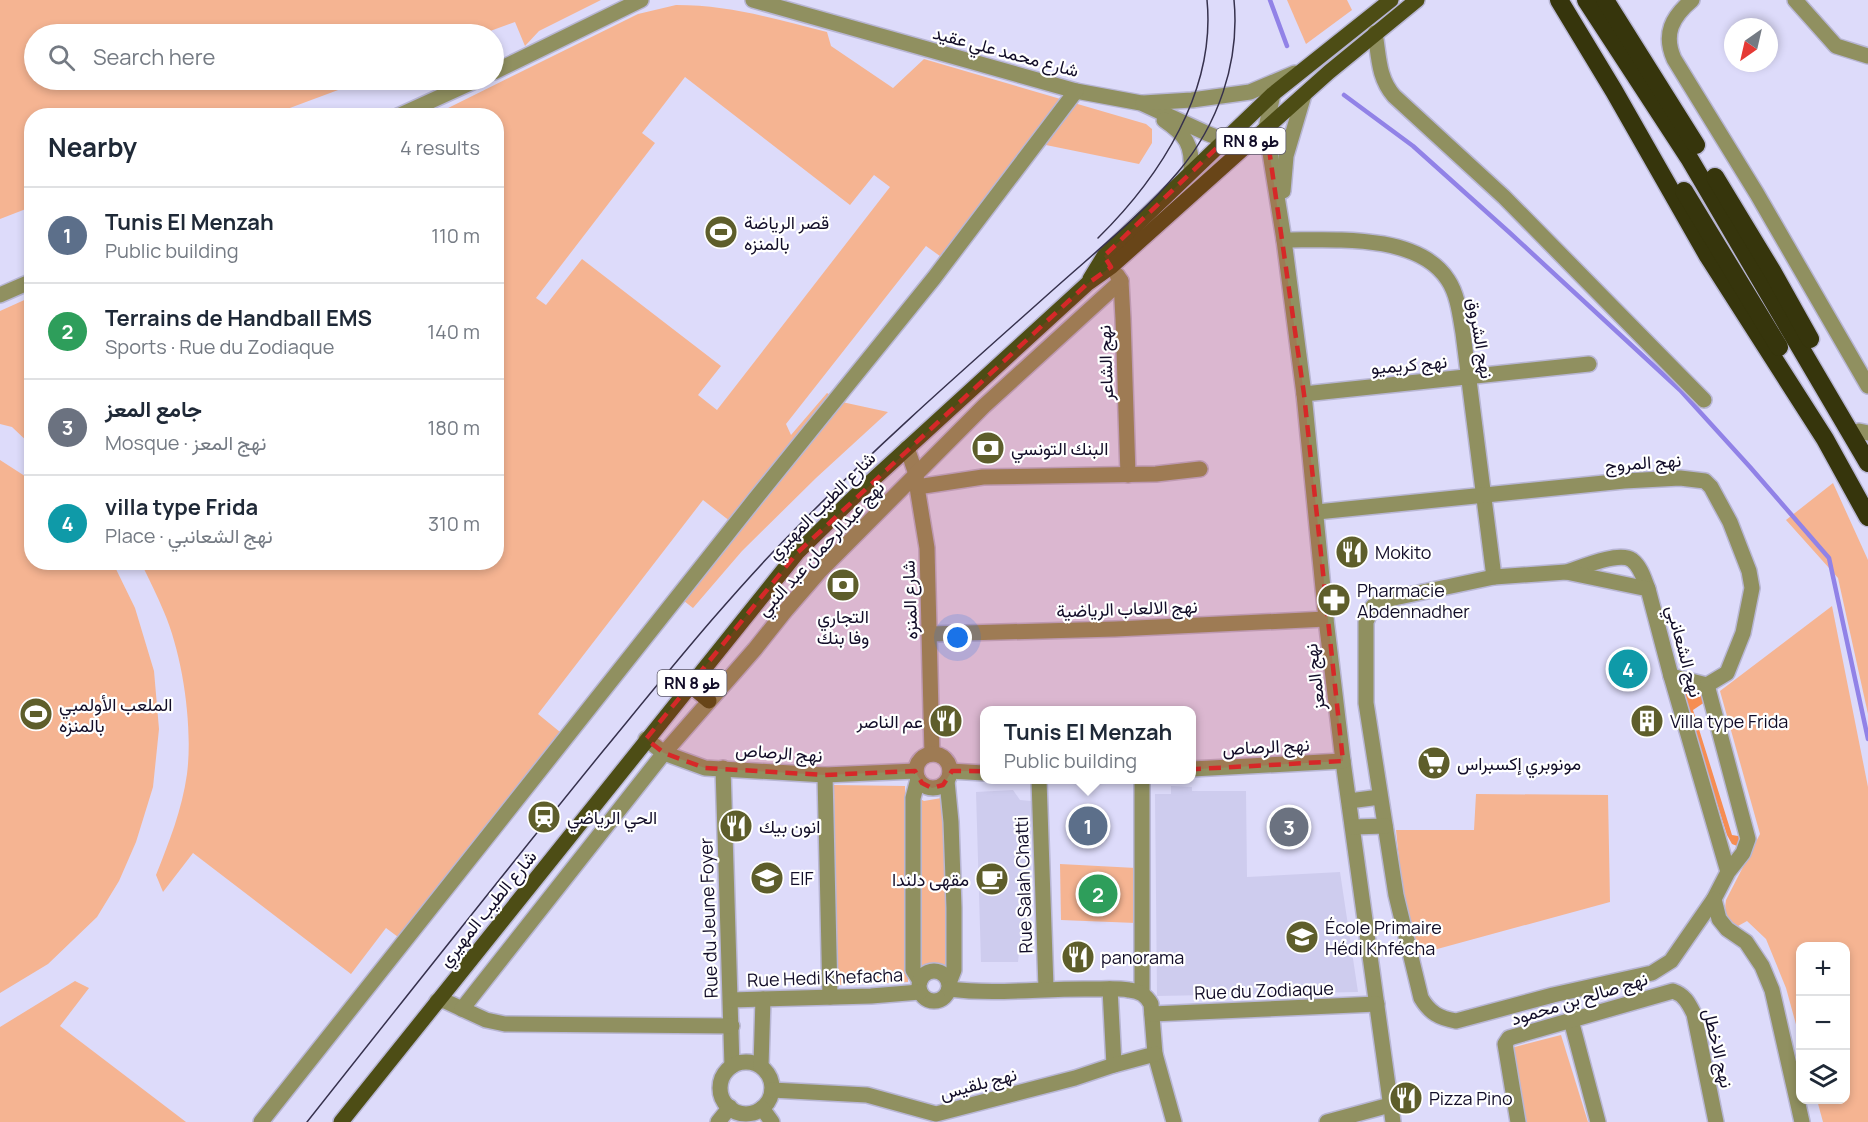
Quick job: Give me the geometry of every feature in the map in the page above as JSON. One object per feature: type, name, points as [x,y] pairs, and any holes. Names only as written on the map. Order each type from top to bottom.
[{"type":"highway","points":[[1559,0],[1708,256],[1825,439],[1868,517]]},
{"type":"highway","points":[[1567,0],[1735,272],[1868,500]]},
{"type":"highway","points":[[1586,0],[1689,158],[1868,463]]},
{"type":"highway","points":[[1605,0],[1772,271],[1864,432],[1868,450]]},
{"type":"main road","points":[[1108,261],[1191,172],[1273,94],[1391,0]]},
{"type":"main road","name":"شارع الطيب المهيري","points":[[340,1122],[797,553],[854,496],[1087,284],[1108,261],[1417,0]]},
{"type":"main road","points":[[690,685],[709,701]]},
{"type":"street","points":[[504,67],[641,0]]},
{"type":"street","name":"شارع محمد علي عقيد","points":[[753,0],[1076,91],[1136,102],[1244,148]]},
{"type":"street","points":[[1692,0],[1677,14],[1668,32],[1674,59],[1757,194],[1868,386]]},
{"type":"street","points":[[1795,0],[1836,46],[1868,56]]},
{"type":"street","points":[[1376,33],[1381,75],[1387,89],[1504,197],[1704,399]]},
{"type":"street","points":[[1136,102],[1192,100],[1250,92],[1298,71],[1325,53]]},
{"type":"street","points":[[416,108],[455,90]]},
{"type":"street","points":[[261,1122],[756,498],[927,287],[1076,91]]},
{"type":"street","name":"نهج المعز","points":[[1273,94],[1266,128],[1283,233],[1304,394],[1326,619],[1343,761],[1392,1122]]},
{"type":"street","name":"نهج المعز","points":[[1283,233],[1286,156],[1304,95]]},
{"type":"street","points":[[1136,102],[1179,130],[1192,154],[1191,172]]},
{"type":"street","name":"نهج الشروق","points":[[1283,233],[1391,246],[1422,257],[1447,279],[1452,288],[1461,325],[1470,378],[1494,577]]},
{"type":"street","points":[[1108,261],[1121,281]]},
{"type":"street","name":"نهج الشاعر","points":[[1121,281],[1128,474]]},
{"type":"street","name":"نهج عبدالرحمان عبد النبي","points":[[462,1009],[664,753],[819,572],[916,480],[984,406],[1121,281]]},
{"type":"street","points":[[0,295],[24,284]]},
{"type":"street","name":"نهج كريميو","points":[[1304,394],[1589,364]]},
{"type":"street","name":"شارع المنزه","points":[[907,448],[916,480],[927,548],[932,754]]},
{"type":"street","points":[[916,480],[1156,474],[1200,469]]},
{"type":"street","name":"نهج المروج","points":[[1317,512],[1624,481],[1701,479],[1708,484],[1730,522],[1749,571],[1752,588],[1743,633],[1727,673],[1707,685]]},
{"type":"street","points":[[1566,573],[1611,558],[1625,556],[1634,561],[1641,571],[1648,589]]},
{"type":"street","name":"نهج الشعانبي","points":[[1380,797],[1366,703],[1366,622],[1373,606],[1380,601],[1494,577],[1566,573],[1648,589],[1728,872]]},
{"type":"street","name":"نهج الالعاب الرياضية","points":[[930,634],[1115,629],[1326,619]]},
{"type":"street","points":[[1349,801],[1380,797],[1396,895],[1421,998],[1428,1009],[1442,1019],[1456,1021],[1552,995],[1652,973],[1671,961],[1714,899],[1728,872],[1743,853],[1748,839],[1707,685],[1671,676]]},
{"type":"street","name":"نهج الرصاص","points":[[646,739],[664,753],[705,768],[825,775],[917,775],[927,787],[932,788],[938,787],[949,776],[980,772]]},
{"type":"street","points":[[932,754],[941,756],[948,762],[954,886],[954,970],[944,997],[934,1001],[923,997],[913,970],[913,798],[921,760],[932,754]]},
{"type":"street","name":"نهج الرصاص","points":[[1196,769],[1343,761]]},
{"type":"street","name":"Rue du Jeune Foyer","points":[[723,768],[732,1066]]},
{"type":"street","points":[[825,775],[830,998]]},
{"type":"street","name":"Rue Salah Chatti","points":[[1039,784],[1047,988]]},
{"type":"street","points":[[1142,784],[1142,993]]},
{"type":"street","points":[[1353,827],[1385,826]]},
{"type":"street","points":[[1714,899],[1719,920],[1727,929],[1746,942],[1762,966],[1772,990],[1802,1122]]},
{"type":"street","points":[[920,986],[928,973],[934,972],[945,976],[949,986]]},
{"type":"street","name":"Rue Hedi Khefacha","points":[[731,1000],[830,998],[920,986]]},
{"type":"street","points":[[949,986],[973,992],[1047,988],[1131,990],[1142,993],[1151,1004],[1155,1054],[1174,1122]]},
{"type":"street","points":[[1110,989],[1114,1065]]},
{"type":"street","name":"نهج صالح بن محمود","points":[[1518,1122],[1505,1044],[1509,1038],[1673,991]]},
{"type":"street","name":"نهج الاخطل","points":[[1673,991],[1680,993],[1694,1014],[1716,1122]]},
{"type":"street","points":[[760,1066],[763,999]]},
{"type":"street","points":[[437,1001],[445,1001],[486,1020],[505,1024],[732,1026]]},
{"type":"street","name":"Rue du Zodiaque","points":[[1152,1014],[1377,1004]]},
{"type":"street","points":[[1571,1020],[1598,1122]]},
{"type":"street","name":"نهج بلقيس","points":[[772,1090],[867,1095],[936,1118],[1155,1054]]},
{"type":"street","points":[[741,1062],[751,1062],[760,1066],[770,1077],[772,1090],[770,1097],[762,1108],[751,1113],[740,1113],[730,1107],[723,1098],[720,1086],[724,1075],[732,1066],[741,1062]]},
{"type":"street","points":[[1327,1122],[1390,1105]]},
{"type":"street","points":[[718,1122],[730,1107]]},
{"type":"street","points":[[762,1108],[772,1122]]},
{"type":"highlighted area","points":[[1266,128],[1304,394],[1343,761],[1142,772],[952,771],[943,785],[932,788],[922,783],[915,771],[825,775],[705,768],[664,753],[646,739],[797,553],[1087,284],[1111,267],[1104,256],[1225,140],[1244,148]]},
{"type":"shaded area","points":[[0,0],[601,0],[539,31],[525,46],[515,22],[504,26],[504,24],[24,24],[24,90],[338,90],[290,108],[24,108],[24,210],[0,219]]},
{"type":"shaded area","points":[[1287,0],[1347,0],[1352,10],[1306,44]]},
{"type":"shaded area","points":[[676,5],[715,7],[827,32],[831,46],[893,88],[924,59],[1146,124],[1152,129],[1152,143],[1139,164],[1041,144],[951,264],[926,246],[786,424],[791,435],[827,393],[842,402],[888,412],[816,478],[742,551],[693,608],[684,601],[740,529],[703,500],[538,714],[560,732],[398,937],[386,928],[351,974],[193,853],[163,892],[156,875],[182,800],[187,774],[189,735],[185,692],[171,630],[144,570],[504,570],[504,108],[448,108],[484,90],[504,90],[504,80],[638,14]],"holes":[[[685,77],[850,205],[874,175],[890,187],[717,410],[698,395],[721,366],[582,259],[546,305],[536,298],[655,143],[642,133]]]},
{"type":"shaded area","points":[[24,300],[24,438],[12,427],[0,424],[0,311]]},
{"type":"shaded area","points":[[0,460],[24,475],[24,570],[116,570],[135,608],[154,671],[159,729],[153,787],[136,842],[119,881],[97,917],[48,964],[0,993]]},
{"type":"shaded area","points":[[1833,483],[1868,560],[1868,714],[1838,578],[1786,520]]},
{"type":"shaded area","points":[[1832,606],[1868,787],[1868,1122],[1823,1122],[1818,1104],[1850,1104],[1850,942],[1796,942],[1796,1024],[1786,988],[1766,939],[1747,921],[1738,926],[1726,916],[1726,900],[1760,834],[1720,691]]},
{"type":"shaded area","points":[[1693,687],[1700,690],[1705,702],[1693,710],[1732,835],[1744,837],[1741,845],[1732,844],[1727,835],[1684,700],[1686,690]]},
{"type":"shaded area","points":[[834,785],[905,786],[908,982],[836,985]]},
{"type":"shaded area","points":[[1171,786],[1192,787],[1192,791],[1246,791],[1247,877],[1340,872],[1358,992],[1157,996],[1155,794],[1171,794]]},
{"type":"shaded area","points":[[1013,790],[1020,800],[1031,801],[1030,954],[1019,953],[1018,962],[981,962],[976,792]]},
{"type":"shaded area","points":[[1476,794],[1608,795],[1610,902],[1419,954],[1403,898],[1396,830],[1474,830]]},
{"type":"shaded area","points":[[915,796],[924,801],[947,797],[948,975],[941,970],[934,969],[919,974]]},
{"type":"shaded area","points":[[1060,864],[1136,868],[1136,923],[1061,920]]},
{"type":"shaded area","points":[[75,981],[89,988],[60,1026],[186,1122],[0,1122],[0,1027]]},
{"type":"shaded area","points":[[1561,1035],[1588,1122],[1524,1122],[1511,1048]]},
{"type":"waterway","points":[[1270,0],[1287,46]]},
{"type":"waterway","points":[[1344,95],[1413,146],[1680,390],[1829,558],[1868,739]]},
{"type":"tram line","points":[[1098,238],[1142,188],[1162,160],[1179,130],[1193,99],[1202,67],[1207,34],[1207,0]]},
{"type":"tram line","points":[[307,1122],[603,751],[700,633],[776,548],[864,461],[958,374],[1134,218],[1178,172],[1204,134],[1223,92],[1233,46],[1234,0]]},
{"type":"place","name":"قصر الرياضة بالمنزه","points":[[721,232]]},
{"type":"place","name":"البنك التونسي","points":[[988,448]]},
{"type":"place","name":"Mokito","points":[[1352,552]]},
{"type":"place","name":"التجاري وفا بنك","points":[[843,585]]},
{"type":"place","name":"Pharmacie Abdennadher","points":[[1334,600]]},
{"type":"place","name":"villa type Frida","points":[[1628,669]]},
{"type":"place","name":"الملعب الأولمبي بالمنزه","points":[[36,714]]},
{"type":"place","name":"عم الناصر","points":[[946,721]]},
{"type":"place","name":"Villa type Frida","points":[[1647,721]]},
{"type":"place","name":"مونوبري إكسبراس","points":[[1434,763]]},
{"type":"place","name":"الحي الرياضي","points":[[544,817]]},
{"type":"place","name":"انون بيك","points":[[736,826]]},
{"type":"place","name":"Tunis El Menzah","points":[[1088,826]]},
{"type":"place","name":"جامع المعز","points":[[1289,827]]},
{"type":"place","name":"EIF","points":[[767,878]]},
{"type":"place","name":"مقهى دلندا","points":[[992,879]]},
{"type":"place","name":"Terrains de Handball EMS","points":[[1098,894]]},
{"type":"place","name":"École Primaire Hédi Khfécha","points":[[1302,937]]},
{"type":"place","name":"panorama","points":[[1078,957]]},
{"type":"place","name":"Pizza Pino","points":[[1406,1098]]}]
